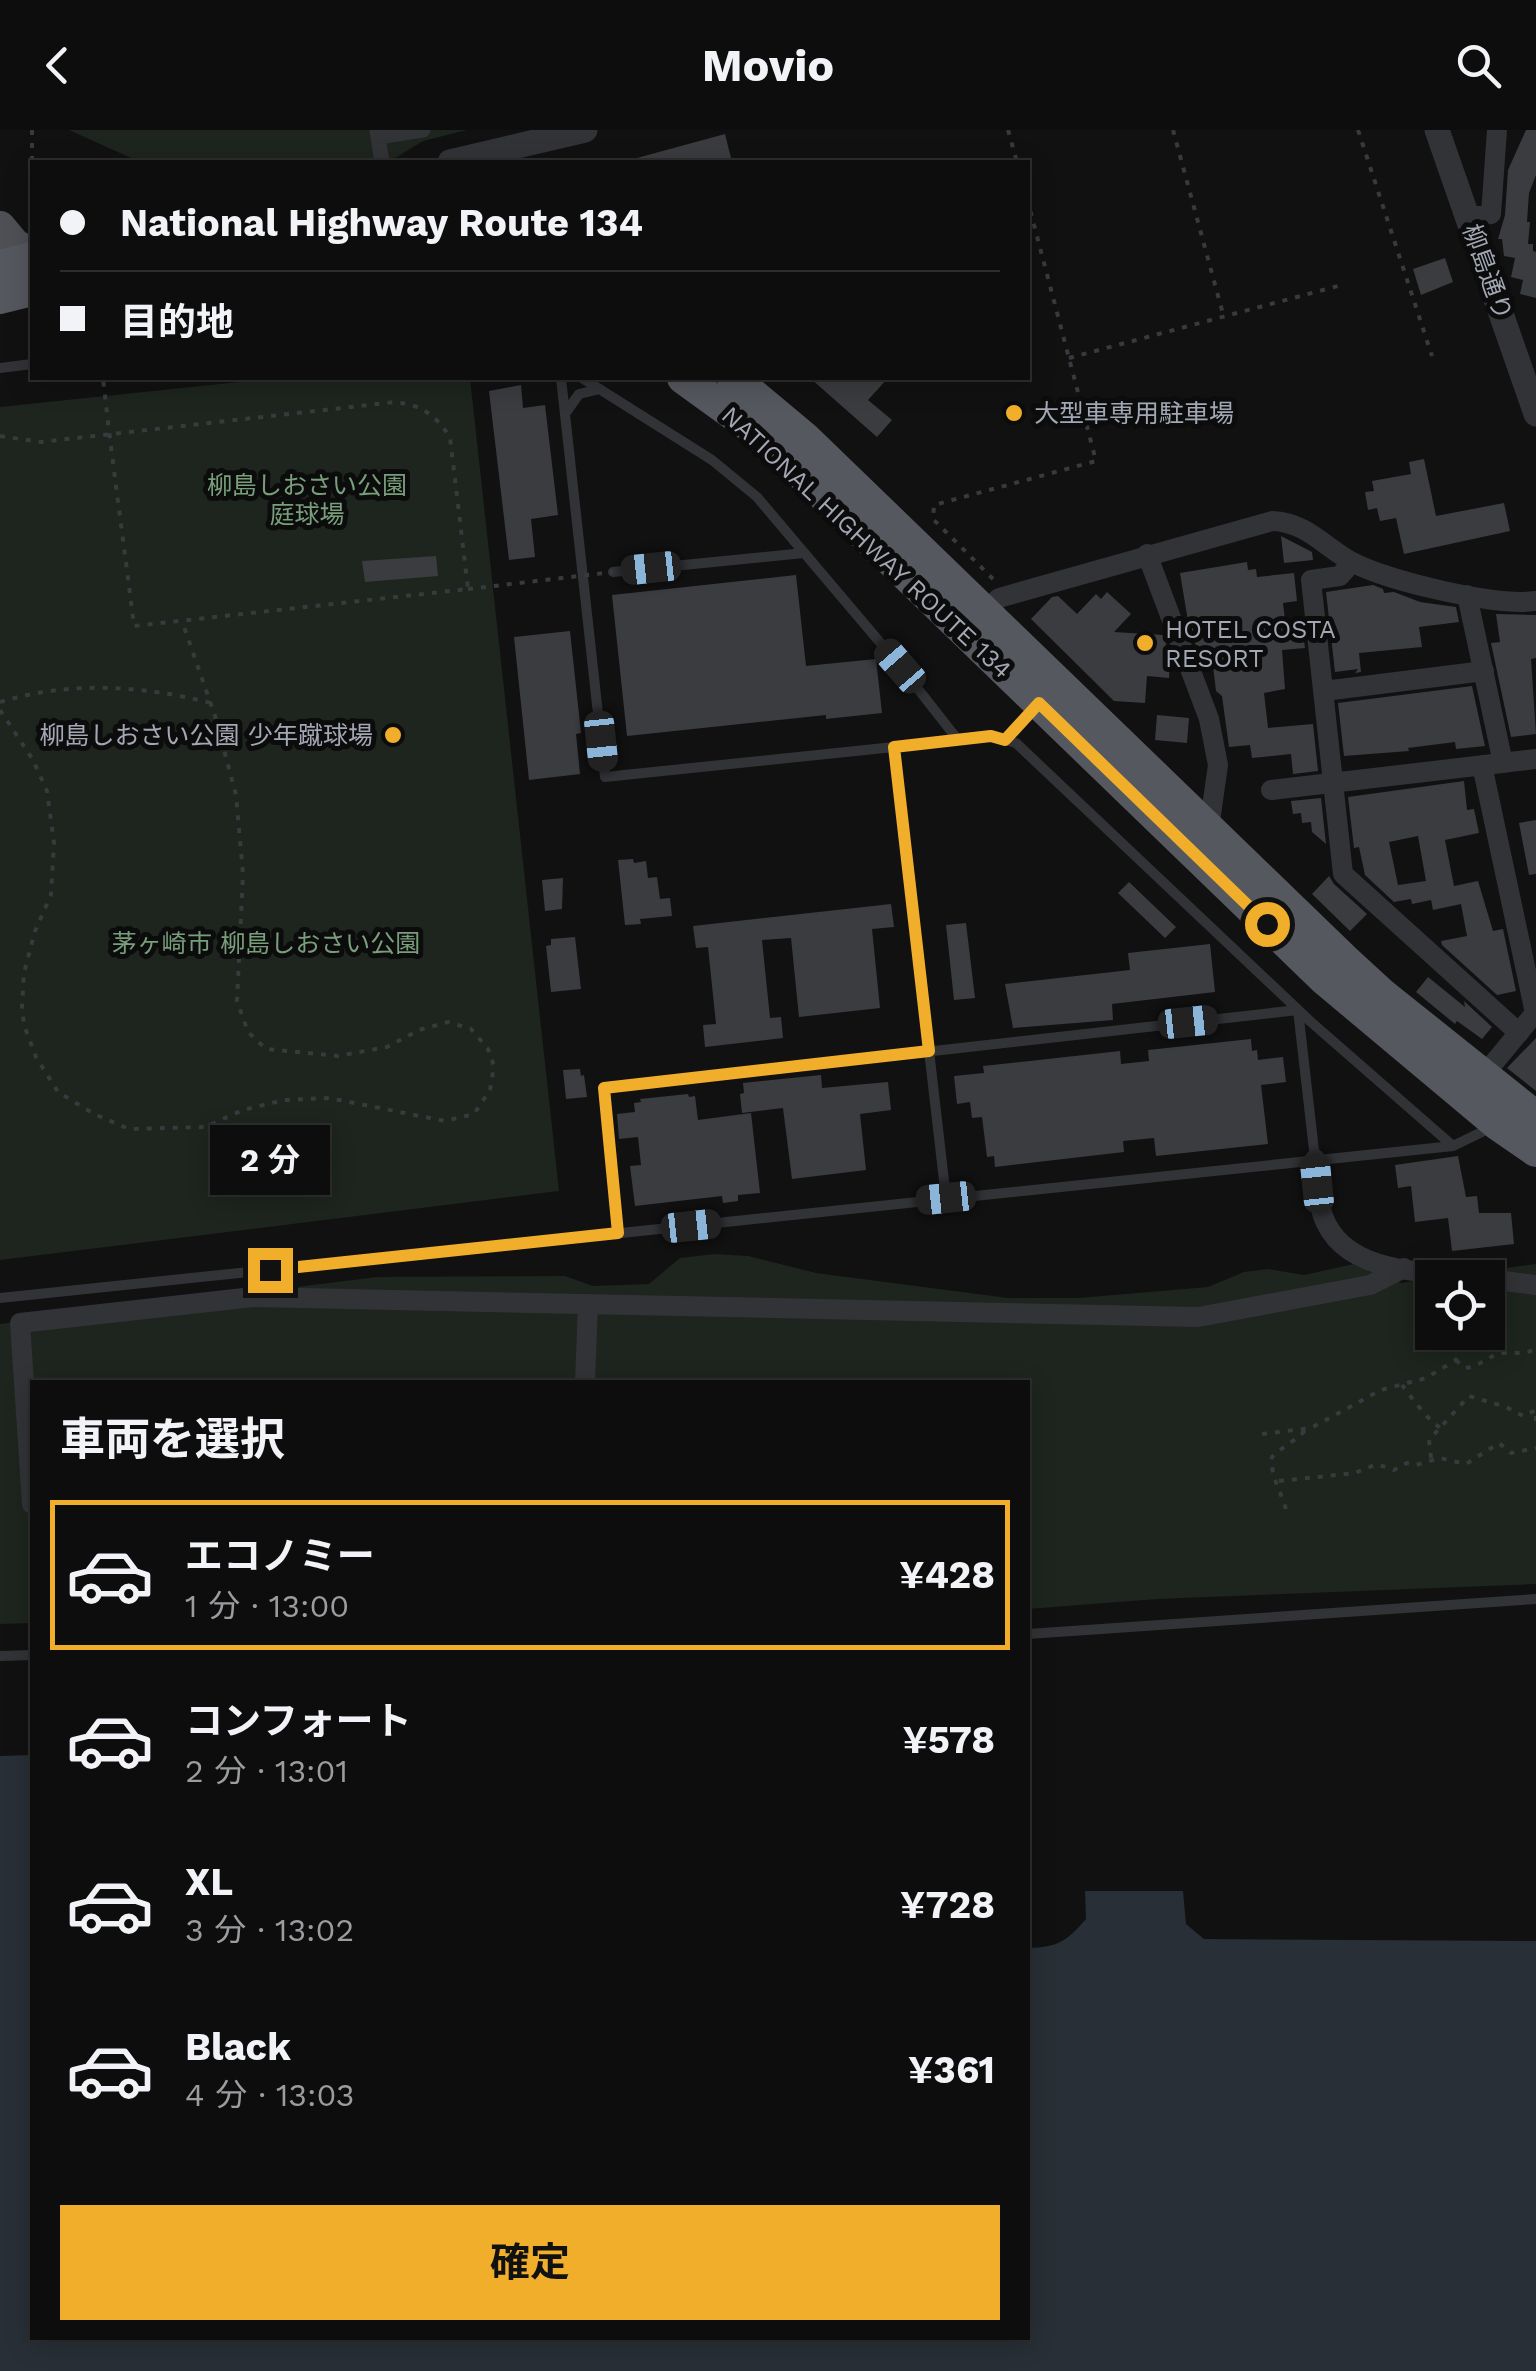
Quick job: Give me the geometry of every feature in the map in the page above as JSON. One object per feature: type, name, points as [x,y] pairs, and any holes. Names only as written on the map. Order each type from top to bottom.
[{"type":"highway","points":[[0,266],[30,257]]},
{"type":"highway","points":[[0,298],[30,290]]},
{"type":"highway","name":"NATIONAL HIGHWAY ROUTE 134","points":[[687,380],[786,459],[1324,980],[1497,1124],[1536,1151]]},
{"type":"highway","name":"NATIONAL HIGHWAY ROUTE 134","points":[[735,380],[996,603],[1209,828],[1382,994],[1536,1116]]},
{"type":"main road","points":[[0,227],[14,245],[30,255]]},
{"type":"street","points":[[382,160],[378,134],[423,130]]},
{"type":"street","points":[[458,160],[585,130]]},
{"type":"street","name":"柳島通り","points":[[1438,130],[1532,385],[1536,414]]},
{"type":"street","points":[[1468,218],[1491,214],[1496,130]]},
{"type":"street","points":[[996,603],[1147,554],[1272,521],[1286,521],[1315,534],[1352,562],[1401,582],[1536,601]]},
{"type":"street","points":[[1147,554],[1209,719],[1218,765],[1209,828]]},
{"type":"street","points":[[1352,562],[1340,576],[1311,580],[1344,874],[1519,1032]]},
{"type":"street","points":[[1468,594],[1504,762]]},
{"type":"street","points":[[1324,691],[1484,671]]},
{"type":"street","points":[[1271,790],[1536,759]]},
{"type":"street","points":[[1482,766],[1536,1013],[1482,1076]]},
{"type":"street","points":[[1314,1159],[1320,1207],[1340,1244],[1352,1255],[1370,1262],[1415,1270]]},
{"type":"street","points":[[30,1474],[20,1323],[253,1297],[1198,1317],[1370,1285],[1404,1268]]},
{"type":"street","points":[[1505,1281],[1536,1285]]},
{"type":"street","points":[[585,1380],[588,1304]]},
{"type":"lane","points":[[0,368],[30,364]]},
{"type":"lane","points":[[561,380],[605,777],[991,736],[1016,743],[1298,1010],[1453,1146]]},
{"type":"lane","points":[[585,380],[712,460],[757,497],[958,740]]},
{"type":"lane","points":[[566,414],[579,394],[601,389]]},
{"type":"lane","points":[[613,572],[804,553]]},
{"type":"lane","points":[[1005,740],[1039,703]]},
{"type":"lane","points":[[894,747],[946,1198]]},
{"type":"lane","points":[[618,1233],[604,1088],[1298,1010]]},
{"type":"lane","points":[[1298,1010],[1314,1159]]},
{"type":"lane","points":[[0,1298],[1453,1146],[1497,1124]]},
{"type":"lane","points":[[1030,1634],[1536,1599]]},
{"type":"lane","points":[[0,1656],[30,1655]]},
{"type":"path","points":[[32,130],[32,160]]},
{"type":"path","points":[[1008,130],[1016,160]]},
{"type":"path","points":[[1173,130],[1223,316]]},
{"type":"path","points":[[1358,130],[1432,356]]},
{"type":"path","points":[[996,603],[933,518],[934,505],[1096,461],[1030,210]]},
{"type":"path","points":[[1069,358],[1338,286]]},
{"type":"path","points":[[104,380],[134,626],[613,572]]},
{"type":"path","points":[[0,436],[41,442],[396,402],[414,404],[436,416],[450,437],[468,589]]},
{"type":"path","points":[[0,710],[33,760],[46,791],[54,844],[51,895],[34,931],[24,973],[22,1006],[24,1026],[36,1056],[58,1092],[129,1129],[205,1126],[243,1110],[284,1100],[329,1098],[445,1121],[474,1114],[490,1090],[494,1066],[488,1049],[471,1029],[448,1022],[419,1030],[387,1047],[338,1056],[266,1049],[248,1032],[237,1001],[243,874],[236,795],[211,703],[182,621]]},
{"type":"path","points":[[0,702],[54,691],[121,688],[170,693],[211,703]]},
{"type":"path","points":[[1262,1434],[1305,1428],[1346,1411],[1381,1390],[1436,1373],[1456,1360],[1458,1350]]},
{"type":"path","points":[[1456,1360],[1464,1368],[1472,1368],[1500,1354],[1536,1350]]},
{"type":"path","points":[[1402,1386],[1441,1428]]},
{"type":"path","points":[[1432,1460],[1429,1440],[1469,1396],[1523,1416],[1536,1416]]},
{"type":"path","points":[[1286,1509],[1273,1474],[1272,1458],[1287,1442],[1305,1433],[1305,1428]]},
{"type":"path","points":[[1278,1481],[1339,1476],[1376,1464],[1394,1470],[1408,1463],[1449,1458],[1466,1464],[1499,1443],[1512,1453],[1536,1448]]},
{"type":"green space","points":[[69,130],[467,130],[423,141],[397,157],[384,160],[136,160]]},
{"type":"green space","name":"茅ヶ崎市 柳島しおさい公園","points":[[258,380],[470,380],[559,1191],[0,1260],[0,407]]},
{"type":"green space","points":[[715,1254],[748,1256],[816,1273],[1008,1298],[1078,1298],[1208,1287],[1244,1272],[1268,1269],[1304,1275],[1354,1264],[1401,1283],[1415,1281],[1415,1350],[1505,1350],[1505,1268],[1536,1264],[1536,1584],[1157,1599],[1030,1609],[1030,1380],[30,1380],[30,1623],[0,1624],[0,1324],[377,1277],[565,1276],[593,1286],[649,1284],[680,1258]]},
{"type":"shaded area","points":[[30,1755],[30,2340],[1030,2340],[1030,1948],[1061,1942],[1073,1933],[1086,1919],[1085,1891],[1183,1891],[1186,1924],[1204,1939],[1536,1941],[1536,2371],[0,2371],[0,1756]]},
{"type":"building","points":[[1526,130],[1536,130],[1536,175],[1529,193],[1527,222],[1528,244],[1533,244],[1536,252],[1536,298],[1520,294],[1523,280],[1511,277],[1515,258],[1504,256],[1502,239],[1498,239],[1505,215],[1508,170]]},
{"type":"building","points":[[725,134],[732,160],[637,160]]},
{"type":"building","points":[[1445,258],[1453,282],[1421,295],[1413,269]]},
{"type":"building","points":[[812,380],[886,380],[868,400],[892,420],[877,437]]},
{"type":"building","points":[[521,385],[523,408],[545,405],[558,515],[531,519],[535,557],[509,560],[489,391]]},
{"type":"building","points":[[1424,459],[1436,516],[1504,503],[1510,531],[1404,554],[1396,518],[1380,521],[1377,508],[1368,510],[1365,492],[1374,491],[1372,481],[1411,474],[1409,462]]},
{"type":"building","points":[[1281,536],[1312,552],[1313,560],[1284,563]]},
{"type":"building","points":[[436,556],[438,576],[365,582],[362,561]]},
{"type":"building","points":[[1247,562],[1248,570],[1256,569],[1257,577],[1294,573],[1297,601],[1283,603],[1287,636],[1303,634],[1305,648],[1282,650],[1285,689],[1264,693],[1268,728],[1313,724],[1318,771],[1293,774],[1291,754],[1252,758],[1250,745],[1229,747],[1222,696],[1216,691],[1213,666],[1204,667],[1189,627],[1180,573]]},
{"type":"building","points":[[796,575],[806,666],[876,659],[882,713],[826,719],[826,715],[627,736],[612,595]]},
{"type":"building","points":[[1373,585],[1384,593],[1456,607],[1459,622],[1419,627],[1422,647],[1359,653],[1361,672],[1335,672],[1326,592]]},
{"type":"building","name":"HOTEL COSTA RESORT","points":[[1107,592],[1131,614],[1114,632],[1163,635],[1170,656],[1169,678],[1147,676],[1145,703],[1114,701],[1031,619],[1052,597],[1058,596],[1077,614],[1096,594],[1101,599]]},
{"type":"building","points":[[1496,614],[1536,615],[1536,658],[1531,659],[1536,734],[1511,737],[1491,643],[1500,642]]},
{"type":"building","points":[[570,631],[581,733],[576,734],[580,774],[529,780],[514,637]]},
{"type":"building","points":[[1472,686],[1485,746],[1456,749],[1455,742],[1408,748],[1409,751],[1344,756],[1338,703]]},
{"type":"building","points":[[1157,715],[1189,718],[1187,743],[1155,740]]},
{"type":"building","points":[[1464,781],[1467,810],[1474,809],[1479,833],[1445,840],[1454,886],[1478,881],[1493,931],[1503,929],[1516,991],[1497,995],[1442,945],[1441,941],[1467,936],[1461,904],[1433,910],[1431,900],[1394,902],[1365,875],[1359,847],[1354,848],[1348,797]],"holes":[[[1418,836],[1426,881],[1398,885],[1389,842]]]},
{"type":"building","points":[[1321,798],[1326,844],[1312,832],[1311,822],[1302,823],[1301,813],[1293,814],[1291,801]]},
{"type":"building","points":[[1536,820],[1536,874],[1529,875],[1519,823]]},
{"type":"building","points":[[633,859],[634,863],[646,861],[648,878],[657,877],[660,899],[670,898],[672,916],[640,919],[641,924],[625,925],[618,860]]},
{"type":"building","points":[[1329,876],[1367,914],[1350,931],[1312,894]]},
{"type":"building","points":[[563,878],[562,909],[545,911],[542,880]]},
{"type":"building","points":[[1129,882],[1176,927],[1165,938],[1118,893]]},
{"type":"building","points":[[891,904],[894,927],[872,929],[880,1008],[799,1017],[791,938],[762,940],[770,1018],[781,1017],[783,1038],[705,1047],[703,1025],[716,1024],[708,947],[696,948],[693,926]]},
{"type":"building","points":[[966,923],[975,998],[954,1000],[946,925]]},
{"type":"building","points":[[575,937],[581,989],[551,992],[546,946],[551,945],[551,939]]},
{"type":"building","points":[[1210,944],[1215,992],[1112,1004],[1113,1020],[1013,1028],[1005,984],[1130,970],[1128,953]]},
{"type":"building","points":[[1428,977],[1465,1007],[1464,1001],[1492,1027],[1482,1039],[1457,1021],[1455,1024],[1416,992]]},
{"type":"building","points":[[1536,1038],[1536,1091],[1507,1068]]},
{"type":"building","points":[[1251,1039],[1258,1060],[1283,1057],[1286,1082],[1261,1085],[1268,1144],[1156,1156],[1154,1138],[1123,1141],[1124,1152],[995,1167],[994,1156],[987,1157],[982,1117],[972,1118],[970,1102],[957,1104],[954,1076],[984,1073],[983,1066],[1120,1051],[1121,1064],[1149,1061],[1148,1050]]},
{"type":"building","points":[[580,1069],[587,1097],[566,1099],[563,1070]]},
{"type":"building","points":[[821,1075],[822,1088],[888,1082],[891,1110],[860,1114],[866,1170],[792,1179],[783,1108],[742,1113],[743,1083]]},
{"type":"building","points":[[695,1096],[698,1120],[751,1113],[760,1193],[738,1195],[738,1201],[723,1203],[722,1196],[635,1206],[630,1166],[641,1165],[638,1137],[619,1139],[617,1114],[635,1112],[634,1103],[641,1102],[640,1099]]},
{"type":"building","points":[[1458,1156],[1466,1197],[1477,1196],[1479,1213],[1511,1213],[1514,1244],[1452,1251],[1448,1218],[1415,1222],[1411,1186],[1398,1188],[1395,1165]]},
{"type":"place","name":"大型車専用駐車場","points":[[1014,413]]},
{"type":"place","name":"HOTEL COSTA RESORT","points":[[1145,643]]},
{"type":"place","name":"柳島しおさい公園 少年蹴球場","points":[[393,735]]},
{"type":"route","points":[[270,1270],[618,1233],[604,1088],[929,1051],[894,747],[991,736],[1005,740],[1039,703],[1267,924]]},
{"type":"park label","name":"柳島しおさい公園 庭球場","points":[[307,500]]}]
